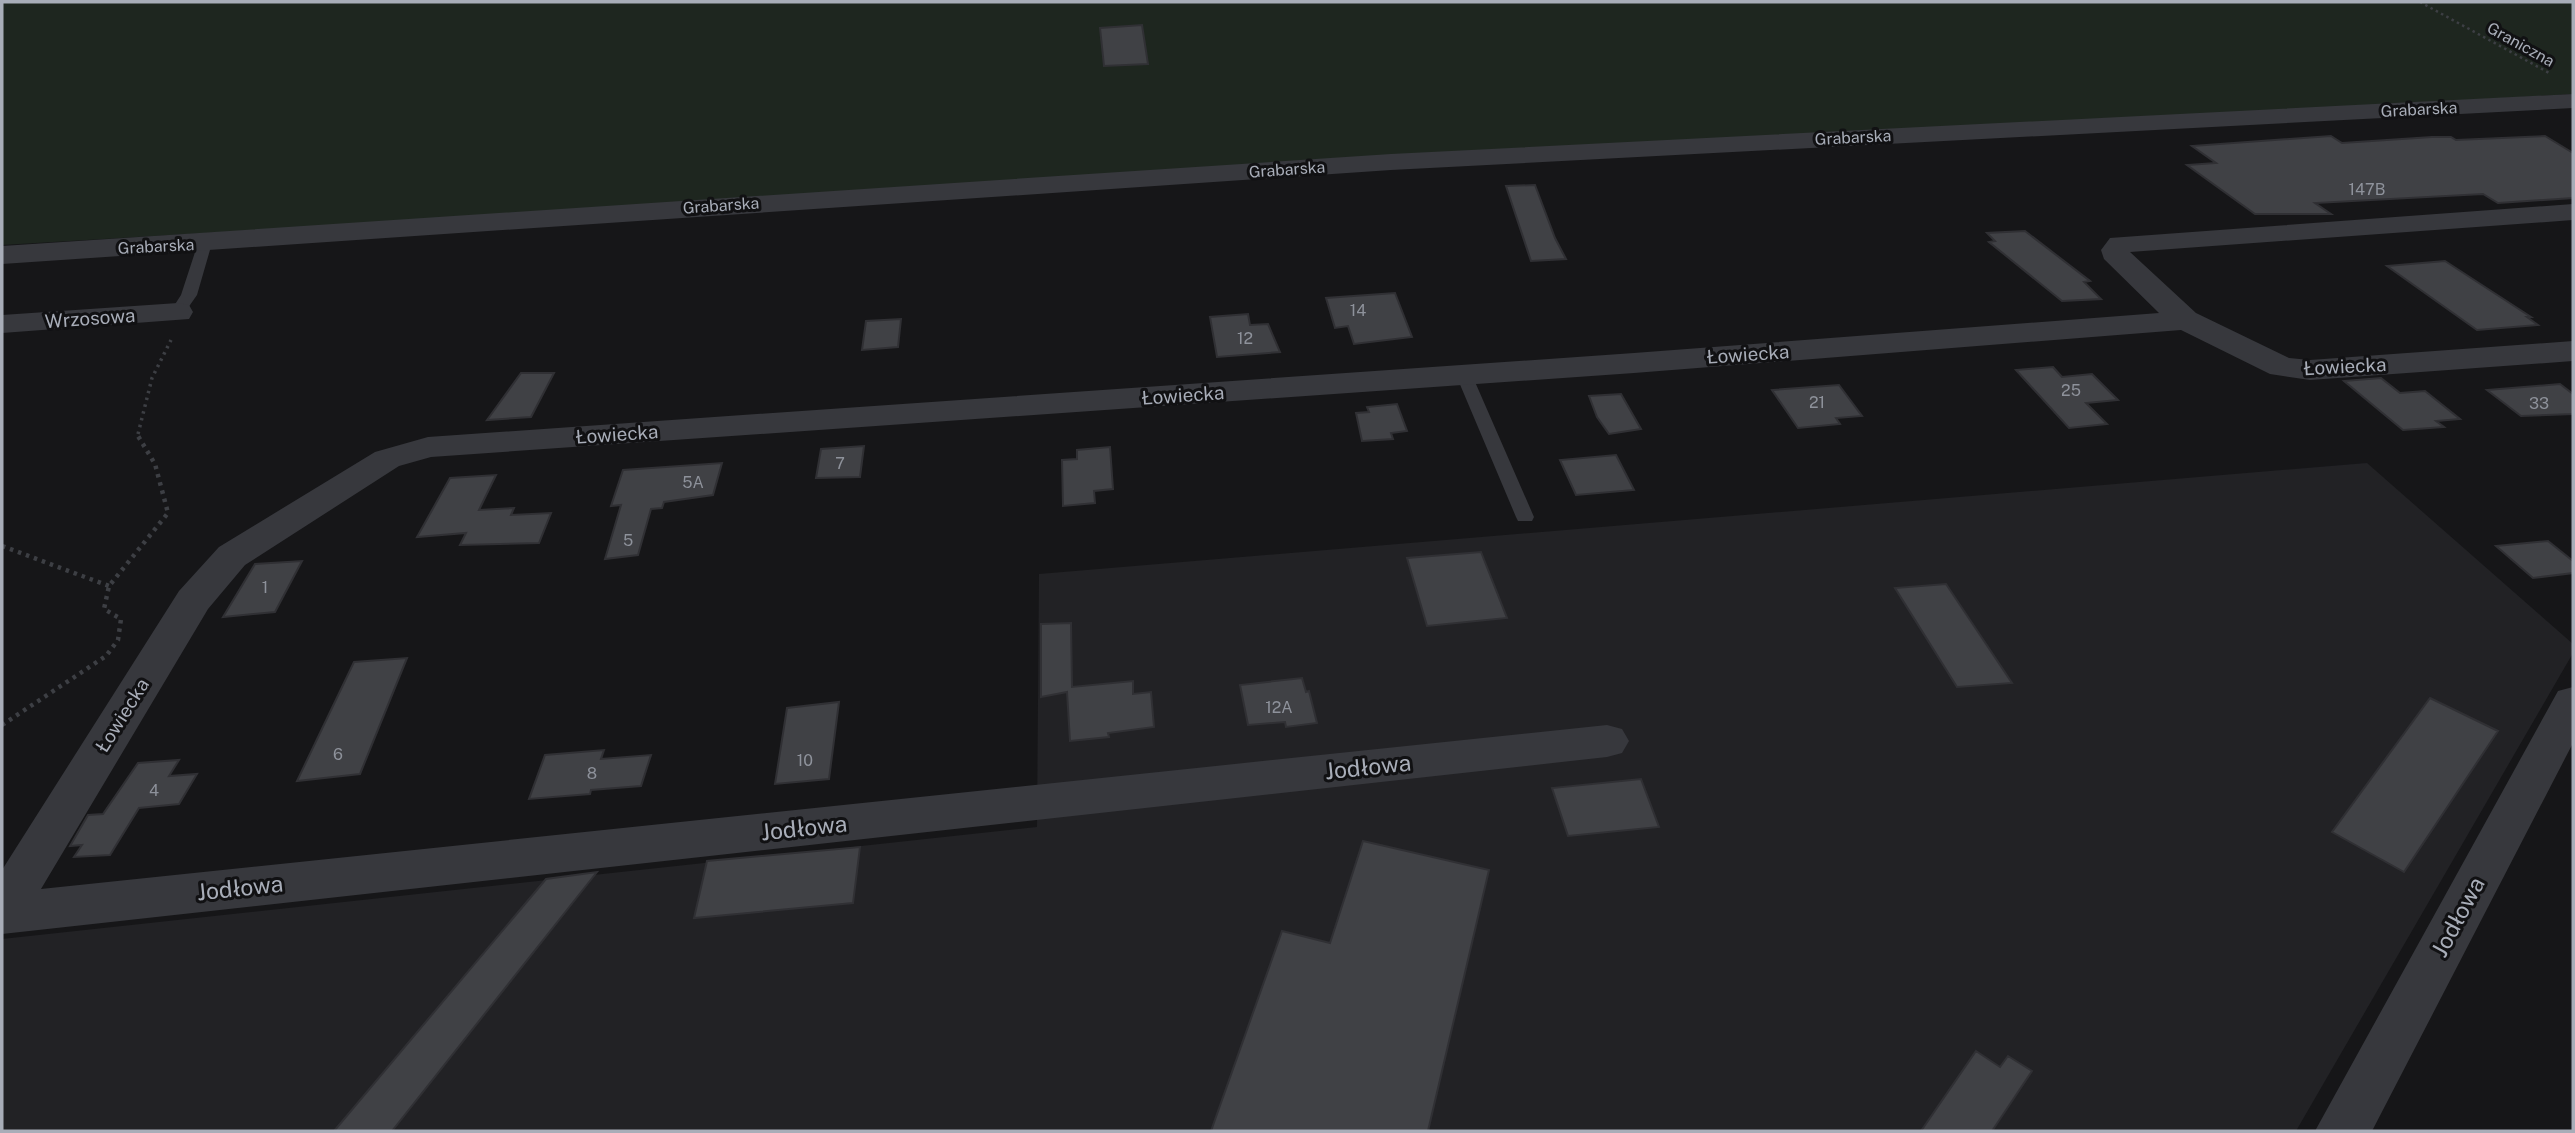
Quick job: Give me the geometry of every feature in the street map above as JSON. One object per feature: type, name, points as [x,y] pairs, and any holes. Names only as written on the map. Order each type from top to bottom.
[{"type":"street","name":"Grabarska","points":[[2,255],[1405,161],[2567,90]]},
{"type":"street","points":[[2185,320],[2119,260],[2115,250],[2120,244],[2573,212]]},
{"type":"street","name":"Wrzosowa","points":[[2,324],[178,312]]},
{"type":"street","name":"Łowiecka","points":[[2,912],[193,600],[232,556],[387,459],[428,447],[1464,375],[2185,320],[2281,367],[2310,370],[2573,351]]},
{"type":"street","name":"Jodłowa","points":[[2343,1131],[2573,702]]},
{"type":"street","name":"Jodłowa","points":[[2,912],[1607,741]]},
{"type":"lane","points":[[178,312],[190,295],[205,243]]},
{"type":"lane","points":[[1464,375],[1525,517]]},
{"type":"path","name":"Graniczna","points":[[2420,2],[2567,90]]},
{"type":"path","points":[[2,725],[106,656],[118,640],[121,619],[104,609],[109,586],[168,513],[155,464],[138,436],[152,378],[176,329],[178,312]]},
{"type":"path","points":[[2,546],[109,586]]},
{"type":"shaded area","points":[[2,2],[2573,2],[2573,94],[2,245]]},
{"type":"shaded area","points":[[2367,463],[2573,644],[2573,653],[2296,1131],[2,1131],[2,939],[1037,827],[1039,574]]},
{"type":"building","points":[[1142,25],[1148,64],[1104,66],[1100,28]]},
{"type":"building","points":[[2331,136],[2342,143],[2432,137],[2451,137],[2456,140],[2545,136],[2573,153],[2573,198],[2498,203],[2483,194],[2315,203],[2331,214],[2255,214],[2187,165],[2216,163],[2192,146]]},
{"type":"building","points":[[1535,185],[1566,259],[1531,261],[1506,186]]},
{"type":"building","points":[[2025,231],[2090,281],[2084,282],[2101,299],[2062,301],[1989,242],[1995,241],[1987,233]]},
{"type":"building","points":[[2445,261],[2531,317],[2527,317],[2538,325],[2477,330],[2387,266]]},
{"type":"building","points":[[1395,293],[1412,337],[1354,344],[1348,326],[1335,328],[1326,298]]},
{"type":"building","points":[[1248,314],[1250,325],[1268,324],[1280,352],[1217,357],[1210,317]]},
{"type":"building","points":[[901,319],[898,347],[862,350],[866,321]]},
{"type":"building","points":[[2053,367],[2062,377],[2092,374],[2118,400],[2086,403],[2107,424],[2069,428],[2016,370]]},
{"type":"building","points":[[521,373],[554,373],[531,417],[487,420]]},
{"type":"building","points":[[2381,378],[2400,393],[2425,391],[2460,419],[2436,421],[2444,427],[2403,430],[2344,381]]},
{"type":"building","points":[[2560,384],[2573,394],[2573,414],[2521,416],[2487,390]]},
{"type":"building","points":[[1839,385],[1862,416],[1836,418],[1840,424],[1798,428],[1772,390]]},
{"type":"building","points":[[1621,394],[1641,429],[1609,434],[1597,417],[1589,396]]},
{"type":"building","points":[[1397,404],[1407,431],[1391,433],[1393,439],[1362,441],[1356,413],[1369,412],[1367,407]]},
{"type":"building","points":[[864,446],[860,477],[816,478],[821,449]]},
{"type":"building","points":[[1110,447],[1113,489],[1094,491],[1095,503],[1063,506],[1062,460],[1077,459],[1077,450]]},
{"type":"building","points":[[1616,455],[1634,490],[1576,495],[1560,460]]},
{"type":"building","points":[[722,463],[713,495],[664,502],[662,508],[651,509],[638,555],[605,559],[621,505],[611,506],[623,470]]},
{"type":"building","points":[[496,475],[479,510],[514,508],[511,515],[551,513],[539,543],[460,545],[466,533],[417,537],[450,478]]},
{"type":"building","points":[[2548,541],[2573,561],[2573,573],[2533,578],[2496,546]]},
{"type":"building","points":[[1481,552],[1507,618],[1427,626],[1407,558]]},
{"type":"building","points":[[302,561],[275,612],[223,617],[255,564]]},
{"type":"building","points":[[1946,584],[2012,683],[1957,687],[1895,588]]},
{"type":"building","points":[[1071,623],[1072,687],[1133,681],[1133,694],[1151,692],[1154,727],[1108,733],[1109,737],[1070,741],[1067,692],[1041,697],[1041,624]]},
{"type":"building","points":[[407,658],[360,774],[297,781],[354,662]]},
{"type":"building","points":[[1302,678],[1306,692],[1309,691],[1317,723],[1286,727],[1285,722],[1248,725],[1240,685]]},
{"type":"building","points":[[2430,698],[2498,731],[2404,872],[2332,832]]},
{"type":"building","points":[[839,702],[829,779],[775,784],[787,708]]},
{"type":"building","points":[[604,750],[601,759],[651,755],[641,786],[529,799],[545,755]]},
{"type":"building","points":[[179,760],[169,776],[197,774],[179,804],[139,808],[110,855],[74,857],[82,845],[70,846],[88,815],[103,814],[138,763]]},
{"type":"building","points":[[1641,779],[1659,827],[1568,836],[1552,788]]},
{"type":"building","points":[[1363,841],[1489,870],[1428,1131],[1211,1131],[1282,931],[1330,943]]},
{"type":"building","points":[[860,847],[853,903],[694,918],[707,861]]},
{"type":"building","points":[[597,872],[392,1131],[334,1131],[546,879]]},
{"type":"building","points":[[1976,1051],[2000,1067],[2008,1056],[2032,1071],[1992,1131],[1921,1131]]}]
